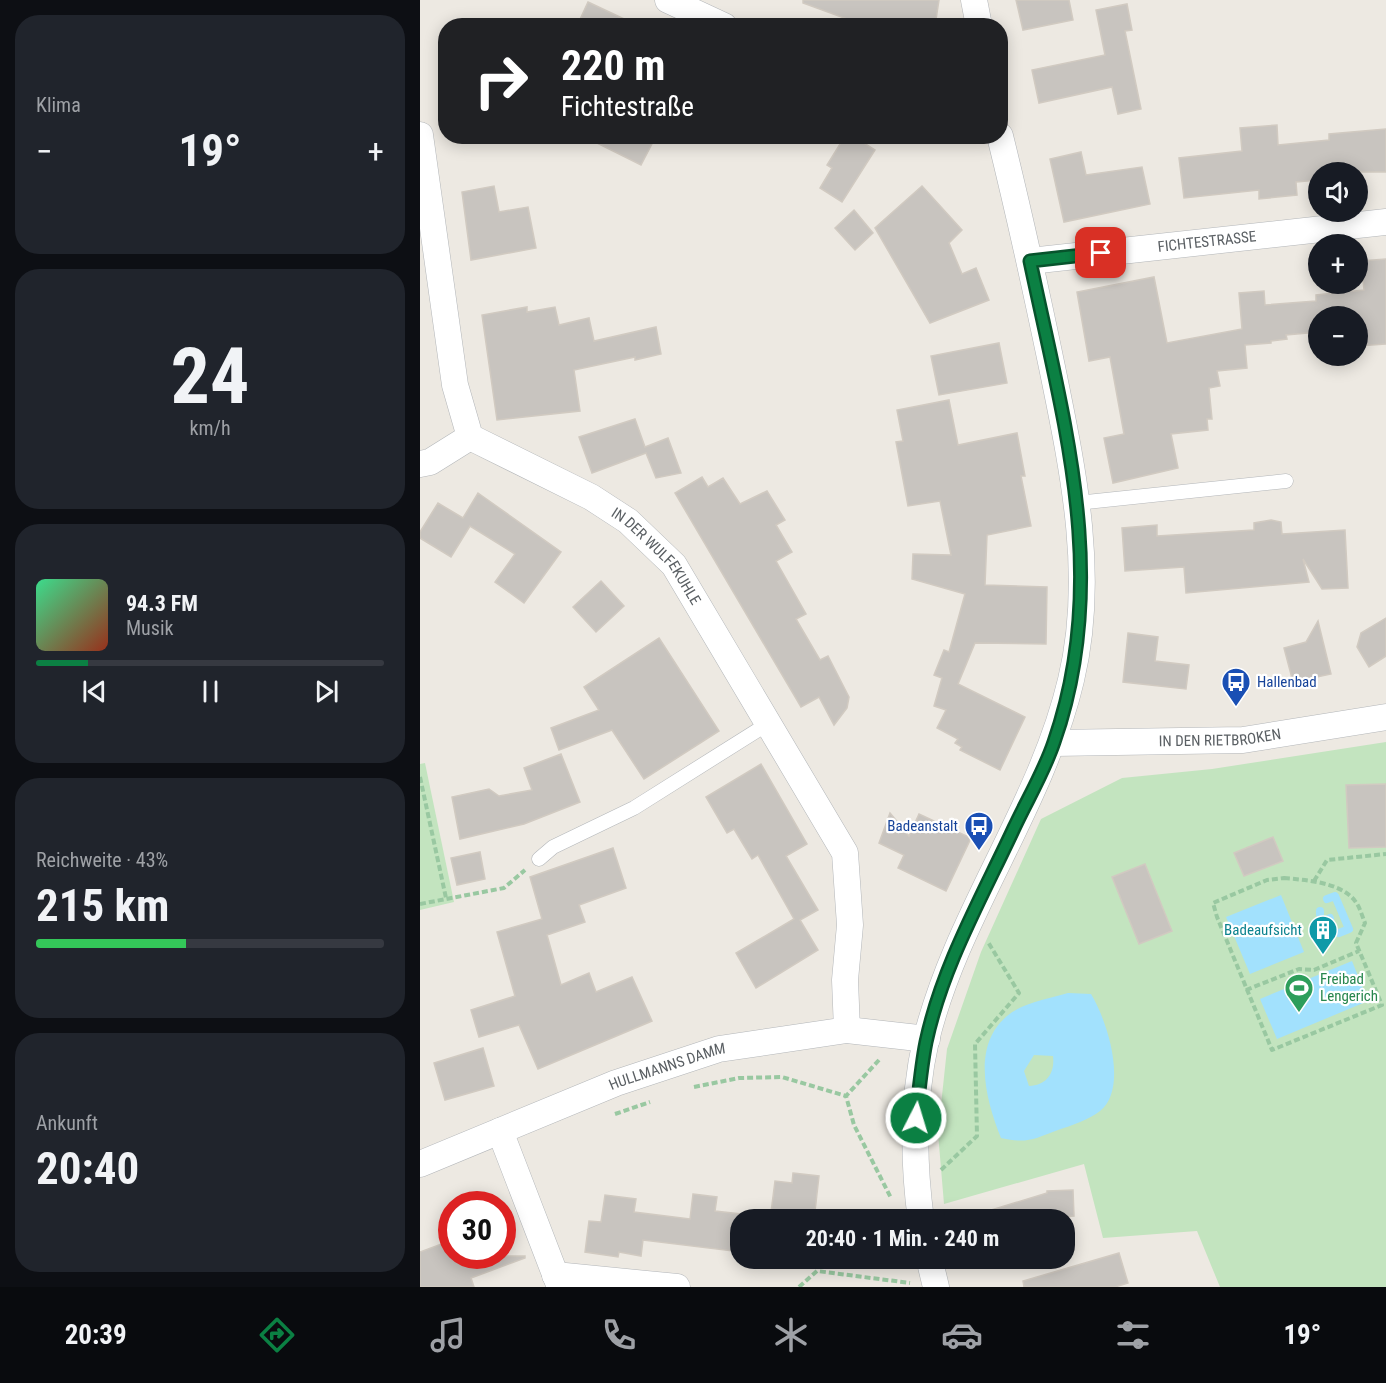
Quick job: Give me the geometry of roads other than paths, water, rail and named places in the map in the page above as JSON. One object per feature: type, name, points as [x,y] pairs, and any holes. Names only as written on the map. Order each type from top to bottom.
[{"type":"street","points":[[668,0],[707,18]]},
{"type":"street","points":[[974,0],[977,18]]},
{"type":"street","points":[[420,135],[455,385],[470,437],[430,462],[420,464]]},
{"type":"street","points":[[919,1209],[916,1118],[927,1039],[972,915],[1054,743],[1072,677],[1080,623],[1082,572],[1077,503],[1030,261],[1002,144]]},
{"type":"street","name":"FICHTESTRASSE","points":[[1030,261],[1386,222]]},
{"type":"street","name":"IN DER WULFEKUHLE","points":[[470,437],[591,497],[628,521],[667,558],[685,583],[845,853],[850,925],[845,980],[847,1030]]},
{"type":"street","name":"IN DEN RIETBROKEN","points":[[1054,743],[1243,740],[1386,717]]},
{"type":"street","name":"HULLMANNS DAMM","points":[[420,1164],[616,1083],[719,1049],[847,1030],[927,1039]]},
{"type":"street","points":[[500,1131],[558,1281],[677,1287]]},
{"type":"lane","points":[[1077,503],[1286,481]]},
{"type":"lane","points":[[539,859],[553,847],[634,808],[769,723]]},
{"type":"water","points":[[1281,895],[1304,952],[1250,974],[1226,917]]},
{"type":"water","points":[[1352,961],[1368,1001],[1277,1039],[1260,999]]},
{"type":"water","points":[[1068,993],[1091,994],[1103,1020],[1109,1036],[1114,1071],[1109,1100],[1100,1111],[1091,1117],[1043,1136],[1030,1140],[1001,1138],[987,1091],[985,1058],[989,1043],[996,1028],[1014,1011],[1028,1004]],"holes":[[[1034,1055],[1053,1056],[1053,1068],[1045,1081],[1029,1086],[1024,1071]]]},
{"type":"waterway","points":[[1327,899],[1335,896],[1349,929],[1339,933]]},
{"type":"waterway","points":[[1326,920],[1330,918]]},
{"type":"waterway","points":[[1325,926],[1328,930]]},
{"type":"place","name":"Hallenbad","points":[[1236,708]]},
{"type":"place","name":"Badeanstalt","points":[[979,852]]},
{"type":"place","name":"Badeaufsicht","points":[[1323,956]]},
{"type":"place","name":"Freibad Lengerich","points":[[1299,1014]]}]
